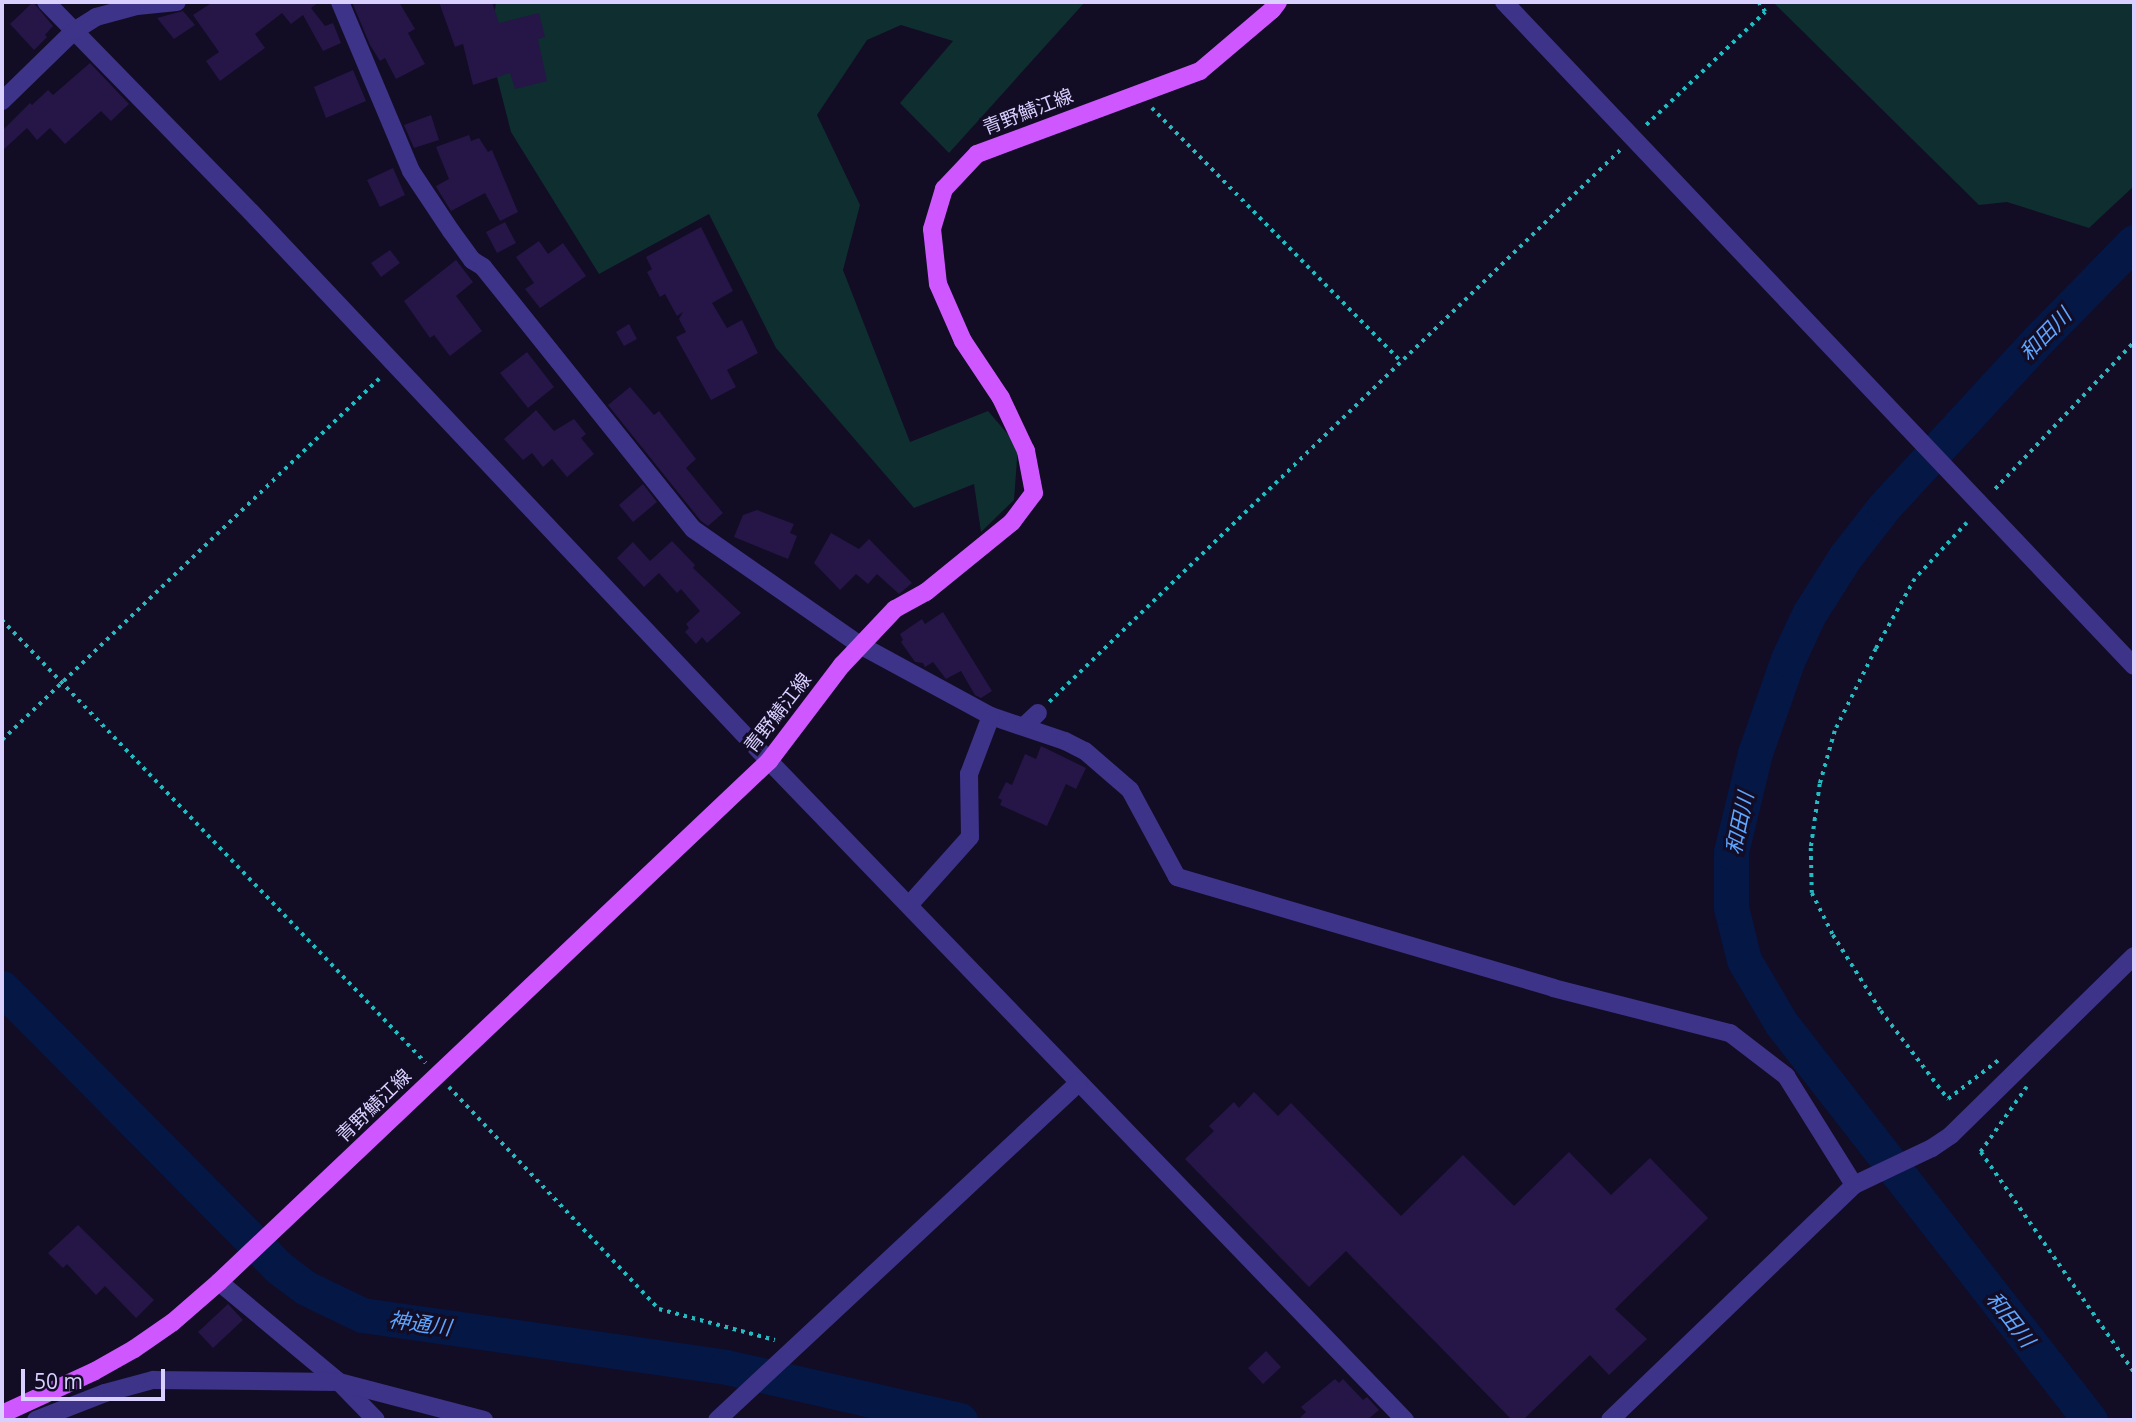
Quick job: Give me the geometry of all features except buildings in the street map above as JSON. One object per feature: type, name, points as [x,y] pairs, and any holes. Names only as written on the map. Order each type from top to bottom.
[{"type":"main road","name":"青野鯖江線","points":[[2,1413],[95,1371],[134,1349],[173,1322],[224,1278],[769,761],[860,645],[895,609],[926,592],[1012,522],[1034,493],[1026,452],[1001,398],[963,341],[938,284],[932,229],[944,189],[977,154],[1200,71],[1278,2]]},
{"type":"street","points":[[46,2],[251,212],[769,761],[910,904],[1405,1420]]},
{"type":"street","points":[[2,101],[74,30],[96,17],[137,6],[177,2]]},
{"type":"street","points":[[340,2],[411,171],[472,260],[483,267],[693,529],[860,645],[991,716],[1024,726],[1085,751],[1130,790],[1177,877],[1553,988],[1730,1033],[1786,1076],[1858,1182]]},
{"type":"street","points":[[1504,2],[2134,666]]},
{"type":"street","points":[[1024,726],[1038,713]]},
{"type":"street","points":[[910,904],[970,837],[969,774],[991,716]]},
{"type":"street","points":[[1610,1420],[1858,1182],[1932,1148],[1951,1135],[2134,956]]},
{"type":"street","points":[[717,1420],[794,1351],[1079,1082]]},
{"type":"street","points":[[224,1278],[339,1381],[376,1420]]},
{"type":"street","points":[[36,1420],[105,1392],[153,1380],[339,1381],[484,1420]]},
{"type":"path","points":[[1038,713],[1765,12],[1758,2]]},
{"type":"path","points":[[1138,93],[1401,361]]},
{"type":"path","points":[[1995,489],[2134,342]]},
{"type":"path","points":[[2,740],[393,365]]},
{"type":"path","points":[[1967,523],[1915,579],[1835,731],[1820,784],[1811,848],[1812,893],[1833,935],[1881,1012],[1948,1099],[2001,1058]]},
{"type":"path","points":[[2,620],[659,1309],[794,1351]]},
{"type":"path","points":[[2030,1080],[2026,1091],[1981,1152],[2134,1372]]},
{"type":"green space","points":[[496,2],[1085,2],[949,153],[900,103],[953,41],[901,25],[867,40],[817,115],[860,205],[843,270],[910,442],[988,411],[1018,446],[1014,500],[981,532],[974,484],[914,508],[776,348],[709,214],[599,274],[511,132],[490,50]]},
{"type":"green space","points":[[1773,2],[2134,2],[2134,186],[2089,228],[2007,202],[1979,205]]},
{"type":"waterway","name":"和田川","points":[[2090,1420],[1781,1023],[1744,960],[1731,908],[1731,852],[1755,753],[1788,659],[1809,614],[1845,557],[1884,507],[2038,340],[2134,242]]},
{"type":"waterway","name":"神通川","points":[[2,988],[278,1267],[306,1288],[362,1315],[726,1367],[960,1420]]}]
